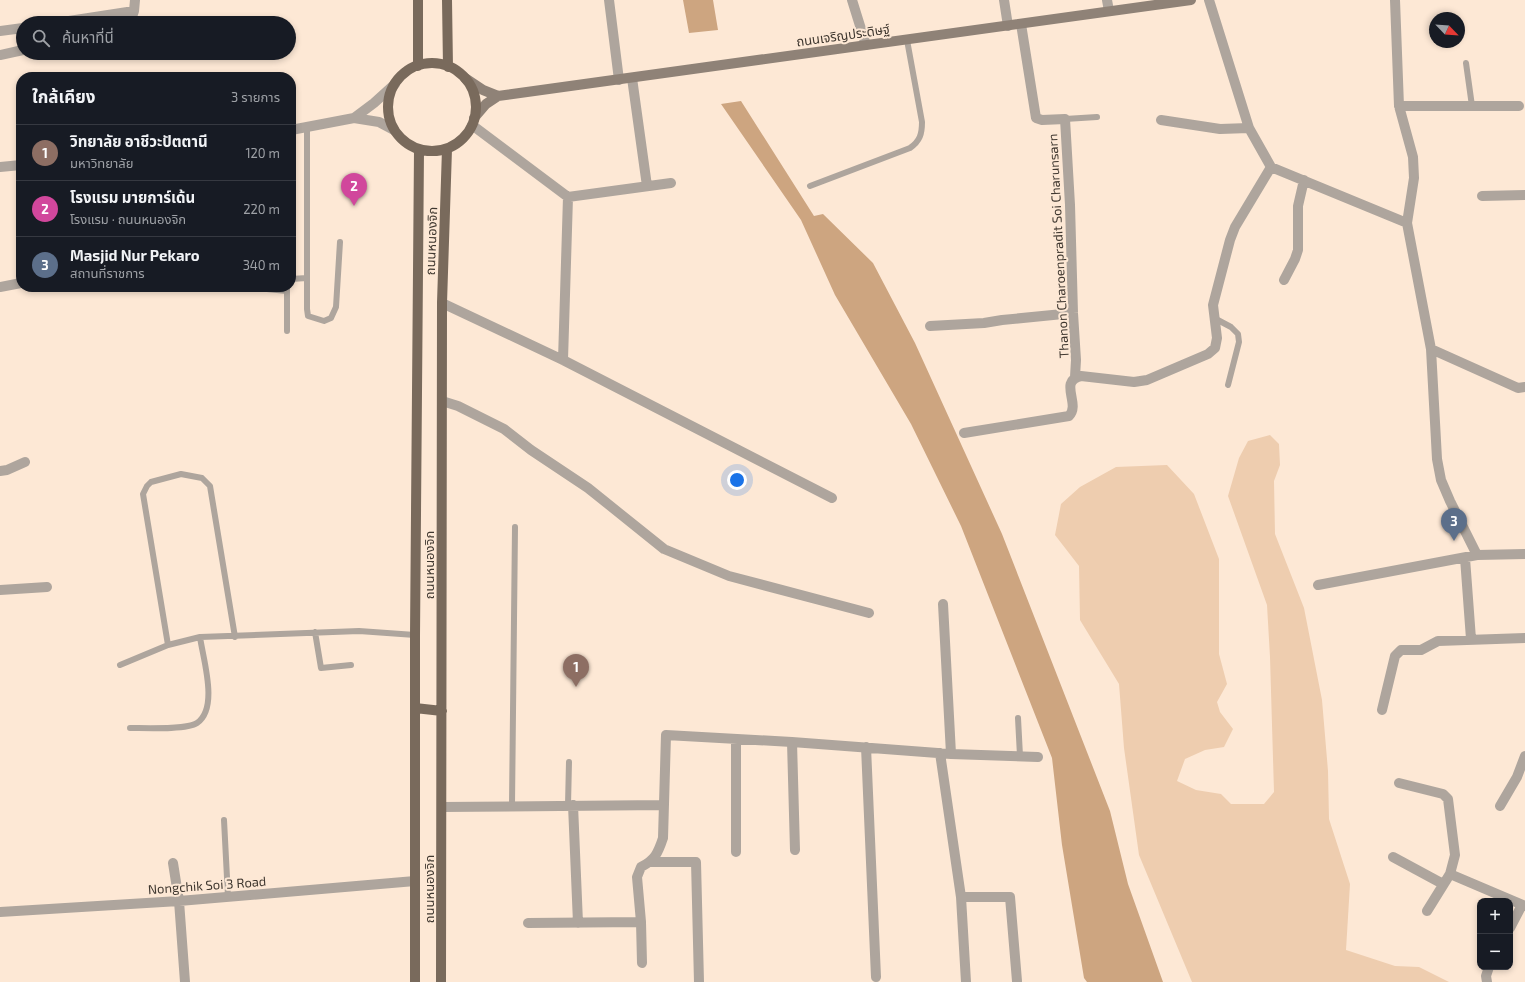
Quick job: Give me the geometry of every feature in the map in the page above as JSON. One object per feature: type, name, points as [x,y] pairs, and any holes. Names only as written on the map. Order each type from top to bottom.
[{"type":"main road","points":[[418,0],[418,66]]},
{"type":"main road","points":[[447,0],[448,66]]},
{"type":"main road","name":"ถนนเจริญประดิษฐ์","points":[[498,96],[1191,0]]},
{"type":"main road","points":[[425,63],[448,66],[483,90],[498,96],[486,104],[466,135],[459,142],[447,149],[433,152],[419,150],[406,143],[394,130],[389,119],[387,104],[391,90],[399,77],[411,68],[425,63]]},
{"type":"main road","points":[[465,78],[472,90],[476,104],[473,122]]},
{"type":"main road","name":"ถนนหนองจิก","points":[[441,982],[442,303],[447,149]]},
{"type":"main road","name":"ถนนหนองจิก","points":[[415,982],[415,635],[419,150]]},
{"type":"main road","points":[[415,708],[442,711]]},
{"type":"street","points":[[132,16],[135,0]]},
{"type":"street","points":[[609,0],[619,80]]},
{"type":"street","points":[[852,0],[866,45]]},
{"type":"street","points":[[1004,0],[1008,26]]},
{"type":"street","points":[[1107,0],[1109,11]]},
{"type":"street","points":[[1209,0],[1249,128],[1271,167],[1407,223]]},
{"type":"street","points":[[1395,0],[1399,106],[1413,157],[1414,178],[1407,223],[1431,349],[1437,459],[1441,480],[1476,555]]},
{"type":"street","points":[[102,16],[134,11]]},
{"type":"street","name":"Thanon Charoenpradit Soi Charunsarn","points":[[964,434],[1069,416],[1072,413],[1073,408],[1070,385],[1075,377],[1076,360],[1065,119],[1042,120],[1036,118],[1021,24]]},
{"type":"street","points":[[0,31],[16,29]]},
{"type":"street","points":[[0,55],[16,52]]},
{"type":"street","points":[[632,78],[647,186]]},
{"type":"street","points":[[354,118],[374,103],[395,84]]},
{"type":"street","points":[[1399,106],[1519,106]]},
{"type":"street","points":[[296,129],[354,118],[379,122],[394,130]]},
{"type":"street","points":[[1161,120],[1220,129],[1249,128]]},
{"type":"street","points":[[473,122],[568,196],[671,183]]},
{"type":"street","points":[[0,167],[16,165]]},
{"type":"street","points":[[1075,377],[1081,376],[1134,382],[1147,380],[1208,354],[1215,348],[1217,338],[1213,305],[1230,240],[1235,227],[1271,167]]},
{"type":"street","points":[[1284,280],[1298,250],[1298,206],[1304,180]]},
{"type":"street","points":[[1482,196],[1525,195]]},
{"type":"street","points":[[563,360],[568,196]]},
{"type":"street","points":[[0,287],[16,284]]},
{"type":"street","points":[[442,303],[563,360],[832,498]]},
{"type":"street","points":[[930,326],[984,323],[1073,313]]},
{"type":"street","points":[[1431,349],[1518,388],[1525,387]]},
{"type":"street","points":[[442,401],[458,406],[504,430],[588,488],[664,549],[729,576],[869,613]]},
{"type":"street","points":[[0,471],[7,470],[25,462]]},
{"type":"street","points":[[1318,585],[1476,555],[1525,554]]},
{"type":"street","points":[[1465,558],[1471,639]]},
{"type":"street","points":[[0,590],[47,587]]},
{"type":"street","points":[[943,604],[951,754]]},
{"type":"street","points":[[1382,710],[1397,652],[1401,650],[1421,650],[1438,641],[1525,638]]},
{"type":"street","points":[[651,862],[660,848],[662,838],[666,735],[792,742],[951,754],[1038,757]]},
{"type":"street","points":[[736,739],[736,852]]},
{"type":"street","points":[[792,742],[795,850]]},
{"type":"street","points":[[866,747],[876,977]]},
{"type":"street","points":[[940,753],[961,897],[966,982]]},
{"type":"street","points":[[1500,806],[1517,777],[1525,756]]},
{"type":"street","points":[[1399,783],[1443,794],[1448,799],[1455,855],[1450,874],[1427,911]]},
{"type":"street","points":[[442,807],[512,805],[664,805]]},
{"type":"street","points":[[571,805],[578,923]]},
{"type":"street","points":[[1393,857],[1443,884]]},
{"type":"street","points":[[642,963],[641,922],[637,877],[641,867],[651,862],[696,862],[699,982]]},
{"type":"street","points":[[174,863],[179,901],[185,982]]},
{"type":"street","points":[[1450,874],[1524,905],[1513,923]]},
{"type":"street","name":"Nongchik Soi 3 Road","points":[[0,912],[179,901],[415,881]]},
{"type":"street","points":[[961,897],[1010,897],[1017,981]]},
{"type":"street","points":[[528,923],[641,922]]},
{"type":"street","points":[[1487,982],[1486,976],[1488,970]]},
{"type":"lane","points":[[810,186],[910,148],[917,143],[922,133],[922,122],[907,40]]},
{"type":"lane","points":[[1466,63],[1472,106]]},
{"type":"lane","points":[[1065,119],[1098,117]]},
{"type":"lane","points":[[307,126],[308,316],[324,321],[331,318],[336,307],[340,242]]},
{"type":"lane","points":[[296,279],[307,278]]},
{"type":"lane","points":[[287,292],[287,331]]},
{"type":"lane","points":[[1214,318],[1238,334],[1239,342],[1228,385]]},
{"type":"lane","points":[[168,645],[144,494],[147,486],[151,482],[182,474],[202,478],[210,486],[235,637]]},
{"type":"lane","points":[[512,805],[515,527]]},
{"type":"lane","points":[[120,665],[168,645],[200,637],[235,637],[359,631],[415,635]]},
{"type":"lane","points":[[315,632],[321,668],[352,665]]},
{"type":"lane","points":[[130,728],[185,726],[196,723],[204,715],[208,704],[209,690],[200,637]]},
{"type":"lane","points":[[1018,718],[1020,756]]},
{"type":"lane","points":[[569,762],[571,805]]},
{"type":"lane","points":[[224,820],[228,897]]},
{"type":"shaded area","points":[[683,0],[713,0],[718,30],[689,33]]},
{"type":"shaded area","points":[[741,101],[814,216],[823,214],[873,263],[915,343],[1002,534],[1110,811],[1128,884],[1163,982],[1087,982],[1084,978],[1062,845],[1052,758],[961,526],[911,424],[835,295],[801,220],[721,104]]},
{"type":"shaded area","points":[[1270,435],[1279,444],[1280,465],[1274,481],[1275,534],[1304,608],[1322,700],[1328,771],[1329,819],[1350,884],[1346,950],[1395,966],[1419,967],[1449,982],[1192,982],[1139,855],[1124,748],[1119,684],[1080,620],[1079,566],[1055,535],[1061,504],[1080,487],[1116,467],[1167,465],[1194,494],[1219,559],[1219,654],[1227,684],[1217,702],[1220,712],[1233,729],[1224,747],[1205,750],[1185,759],[1177,781],[1196,790],[1221,794],[1231,804],[1264,804],[1274,792],[1267,605],[1228,496],[1239,458],[1248,441]]},
{"type":"place","name":"โรงแรม มายการ์เด้น","points":[[354,206]]},
{"type":"place","name":"Masjid Nur Pekaro","points":[[1454,541]]},
{"type":"place","name":"วิทยาลัย อาชีวะปัตตานี","points":[[576,687]]}]
